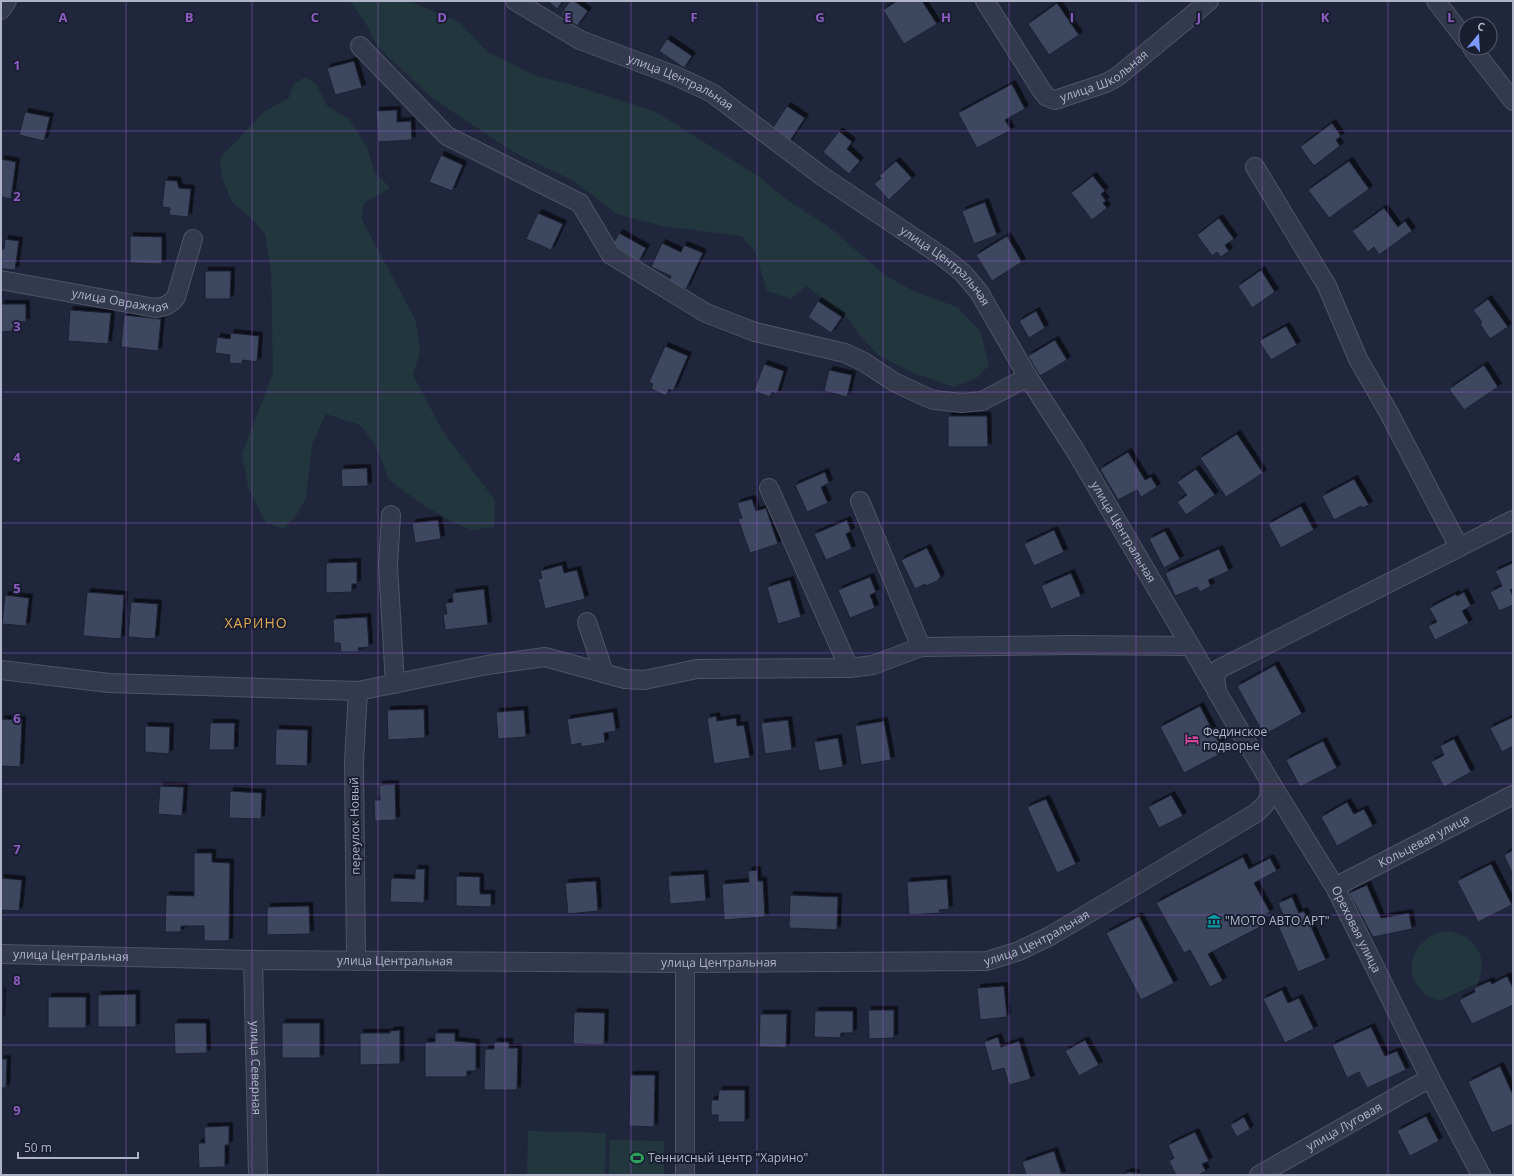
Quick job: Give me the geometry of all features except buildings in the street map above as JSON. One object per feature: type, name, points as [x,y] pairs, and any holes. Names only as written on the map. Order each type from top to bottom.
[{"type":"street","points":[[1,10],[7,1]]},
{"type":"street","name":"улица Центральная","points":[[515,1],[580,40],[676,76],[712,93],[822,176],[958,268],[974,285],[1028,377],[1075,450],[1217,692]]},
{"type":"street","name":"улица Школьная","points":[[985,1],[1042,91],[1051,100],[1106,83],[1118,77],[1209,1]]},
{"type":"street","points":[[1436,1],[1458,30]]},
{"type":"street","points":[[360,46],[446,136],[580,203],[611,255],[706,313],[755,332],[845,353],[864,362],[894,382],[934,400],[962,403],[982,401],[1028,377]]},
{"type":"street","points":[[1478,56],[1513,101]]},
{"type":"street","points":[[1255,167],[1328,286],[1358,359],[1389,413],[1459,547]]},
{"type":"street","name":"улица Овражная","points":[[1,280],[155,308],[164,307],[172,303],[176,297],[193,239]]},
{"type":"street","points":[[769,488],[849,668]]},
{"type":"street","points":[[860,501],[921,646]]},
{"type":"street","points":[[391,515],[388,565],[395,684]]},
{"type":"street","points":[[1217,692],[1215,678],[1219,669],[1513,520]]},
{"type":"street","points":[[587,622],[604,673]]},
{"type":"street","points":[[1,670],[109,683],[358,691],[487,664],[545,657],[625,679],[644,680],[697,669],[849,668],[873,665],[921,646],[1190,646]]},
{"type":"street","name":"переулок Новый","points":[[356,961],[354,761],[358,691]]},
{"type":"street","name":"Ореховая улица","points":[[1217,692],[1334,887],[1430,1078],[1481,1175]]},
{"type":"street","name":"улица Центральная","points":[[1,954],[253,960],[684,964],[987,962],[1019,951],[1050,936],[1256,812],[1265,805],[1271,795],[1269,780]]},
{"type":"street","name":"Кольцевая улица","points":[[1334,887],[1513,795]]},
{"type":"street","points":[[253,960],[258,1175]]},
{"type":"street","points":[[684,964],[685,1175]]},
{"type":"street","name":"улица Луговая","points":[[1259,1175],[1430,1078]]},
{"type":"shaded area","points":[[350,1],[409,1],[459,22],[488,52],[536,76],[569,84],[656,112],[758,176],[786,199],[829,227],[885,275],[913,291],[957,307],[980,331],[989,365],[978,377],[954,387],[913,373],[878,355],[857,332],[848,318],[806,286],[791,299],[767,291],[755,251],[741,236],[662,226],[617,214],[572,180],[515,153],[432,98],[378,47],[368,27]]},
{"type":"shaded area","points":[[306,77],[316,84],[327,106],[349,119],[367,147],[374,171],[390,188],[364,203],[361,218],[416,321],[420,352],[413,375],[442,430],[495,500],[494,527],[472,530],[450,521],[422,504],[389,480],[375,444],[360,425],[326,414],[312,444],[306,498],[297,514],[284,529],[266,523],[248,487],[242,454],[273,373],[271,269],[265,234],[254,221],[232,202],[222,178],[220,158],[265,111],[289,98],[293,84]]},
{"type":"shaded area","points":[[1445,931],[1464,936],[1472,941],[1477,948],[1482,963],[1478,983],[1439,1001],[1426,995],[1417,986],[1413,975],[1412,964],[1415,953],[1422,943],[1432,936]]},
{"type":"shaded area","points":[[528,1131],[606,1133],[605,1175],[527,1175]]},
{"type":"shaded area","name":"Теннисный центр \"Харино\"","points":[[610,1140],[664,1141],[664,1175],[609,1175]]},
{"type":"place","name":"Фединское подворье","points":[[1192,739]]},
{"type":"place","name":"\"МОТО АВТО АРТ\"","points":[[1214,921]]},
{"type":"place","name":"Теннисный центр \"Харино\"","points":[[637,1158]]},
{"type":"district","name":"ХАРИНО","points":[[256,623]]}]
